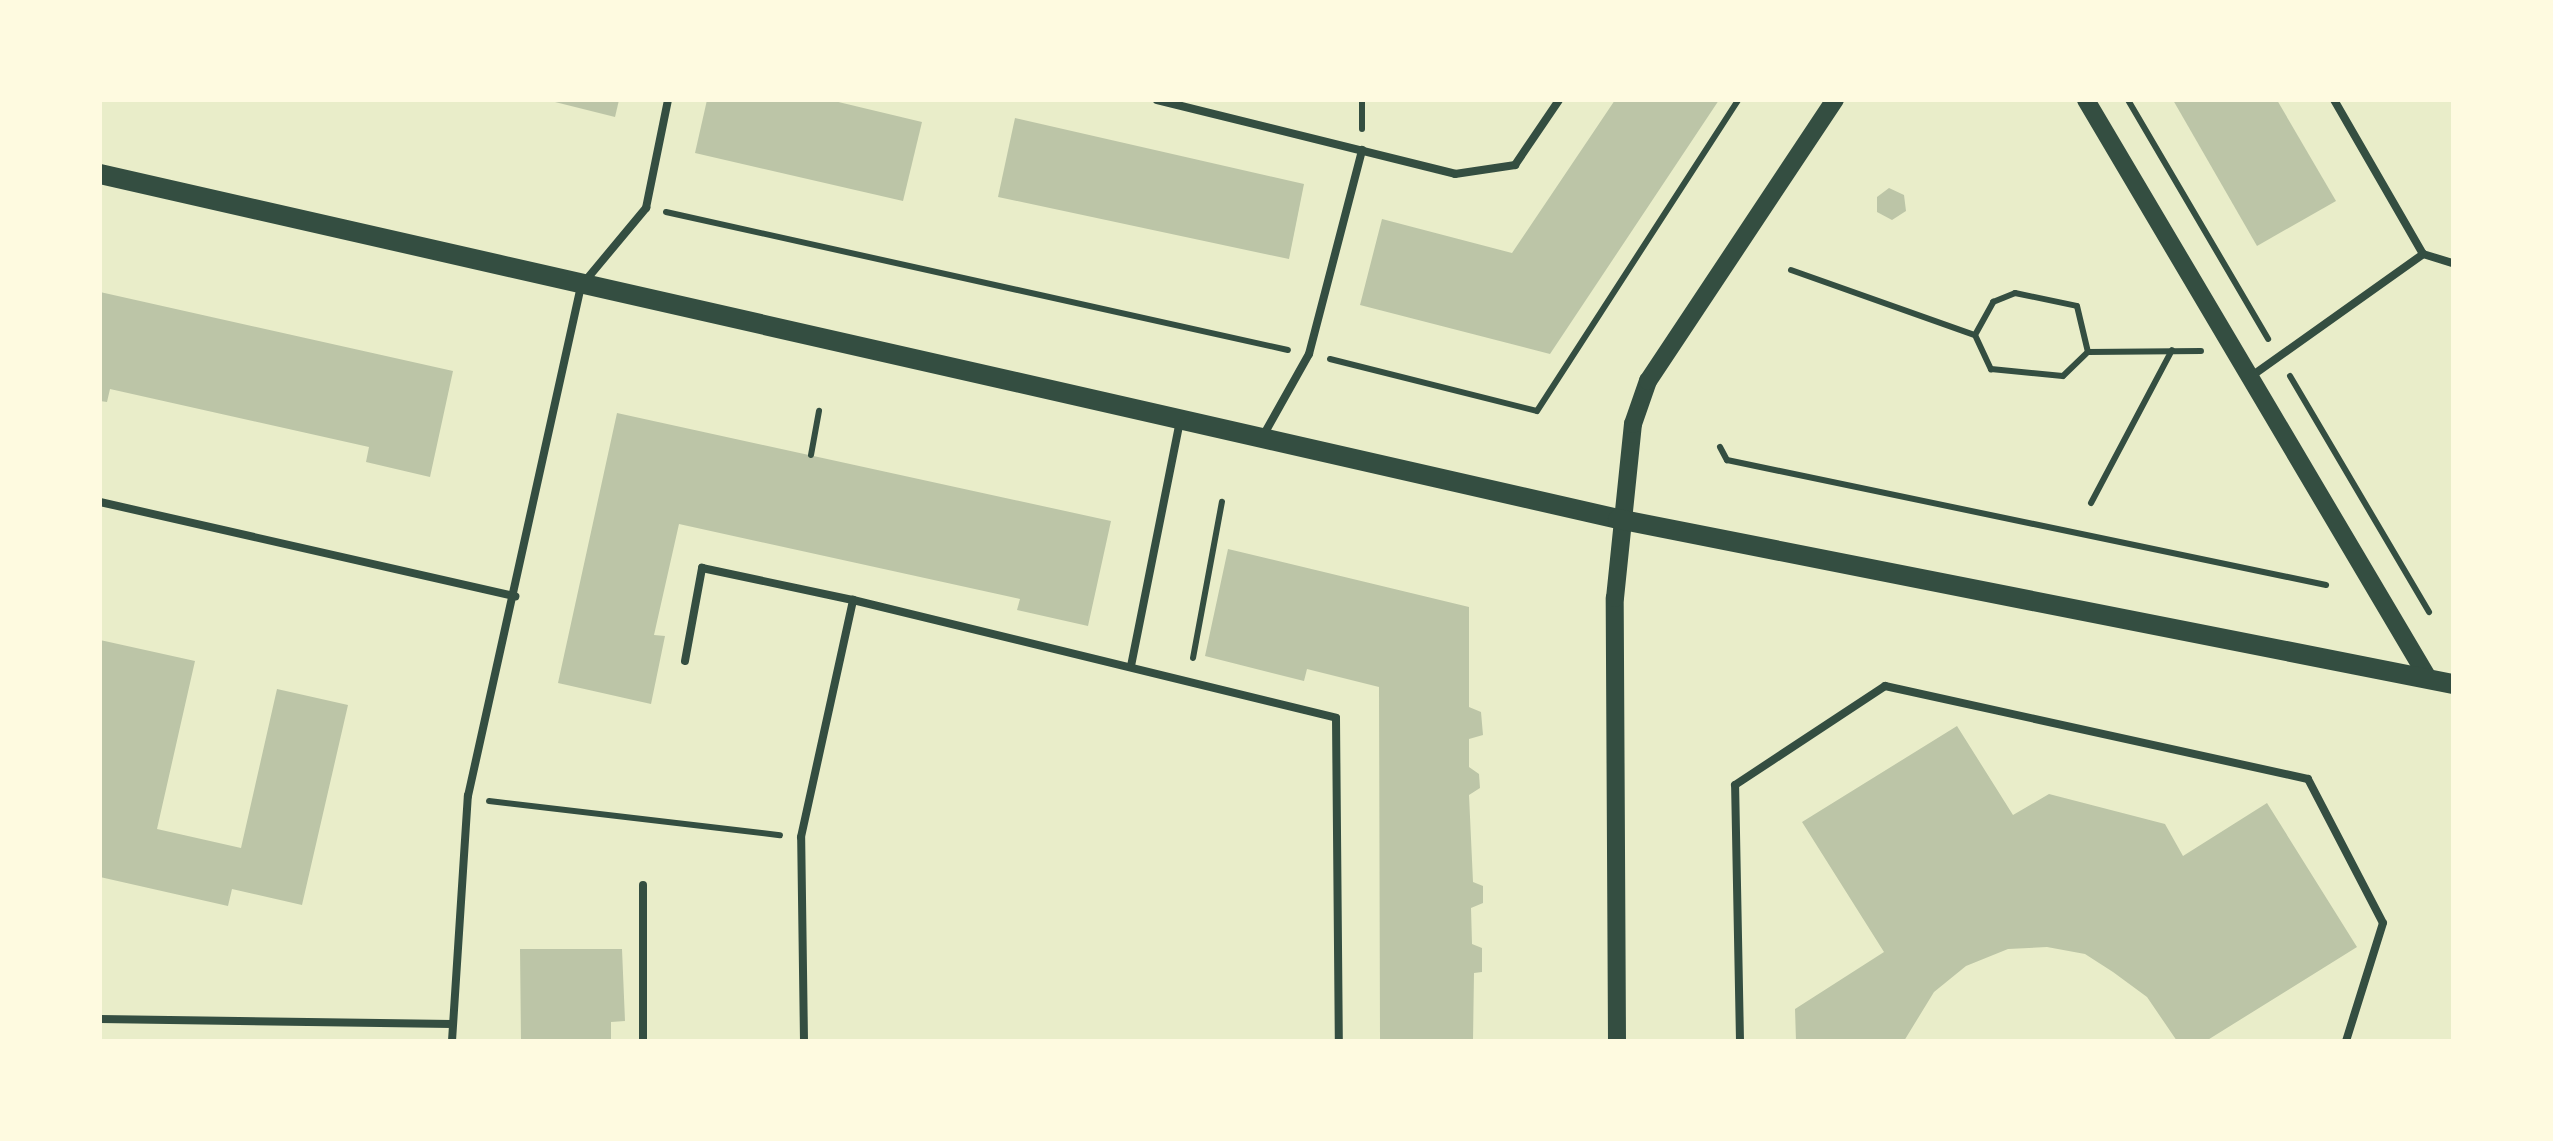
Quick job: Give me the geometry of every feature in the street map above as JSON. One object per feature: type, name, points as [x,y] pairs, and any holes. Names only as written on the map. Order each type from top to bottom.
[{"type":"main road","points":[[100,174],[1618,519],[2083,616],[2453,684]]},
{"type":"street","points":[[1617,1041],[1618,519],[1633,424],[1648,381],[1835,100]]},
{"type":"street","points":[[2086,100],[2428,678]]},
{"type":"lane","points":[[452,1041],[468,796],[581,286],[646,208],[668,100]]},
{"type":"lane","points":[[1157,100],[1455,174],[1515,165],[1560,100]]},
{"type":"lane","points":[[2334,100],[2424,254],[2453,263]]},
{"type":"lane","points":[[1261,439],[1309,354],[1362,150]]},
{"type":"lane","points":[[2252,375],[2424,254]]},
{"type":"lane","points":[[1130,666],[1180,420]]},
{"type":"lane","points":[[100,502],[515,596]]},
{"type":"lane","points":[[686,660],[702,568],[852,600],[1336,718],[1340,1041]]},
{"type":"lane","points":[[804,1041],[801,837],[852,600]]},
{"type":"lane","points":[[1740,1041],[1736,785],[1885,686],[2308,779],[2382,922],[2346,1041]]},
{"type":"lane","points":[[643,884],[643,1041]]},
{"type":"lane","points":[[100,1019],[452,1024]]},
{"type":"path","points":[[646,208],[1309,354],[1536,411],[1738,100]]},
{"type":"path","points":[[1791,270],[1975,335],[1991,369],[2063,376],[2088,352],[2211,352]]},
{"type":"path","points":[[1975,335],[1993,302],[2016,293],[2077,306],[2088,352]]},
{"type":"path","points":[[2091,503],[2172,349]]},
{"type":"path","points":[[811,455],[819,412]]},
{"type":"path","points":[[1720,447],[1727,460],[2326,584]]},
{"type":"path","points":[[1189,681],[1222,502]]},
{"type":"path","points":[[468,796],[529,811],[801,837]]},
{"type":"building","points":[[547,100],[619,100],[615,117]]},
{"type":"building","points":[[707,100],[830,100],[922,122],[903,201],[695,153]]},
{"type":"building","points":[[1615,100],[1719,100],[1550,354],[1360,305],[1382,219],[1512,253]]},
{"type":"building","points":[[2173,100],[2277,100],[2336,201],[2257,246]]},
{"type":"building","points":[[1015,118],[1304,184],[1289,259],[998,197]]},
{"type":"building","points":[[1889,188],[1904,195],[1906,211],[1892,220],[1877,212],[1877,197]]},
{"type":"building","points":[[100,292],[453,371],[430,477],[366,462],[369,447],[110,389],[107,402],[100,401]]},
{"type":"building","points":[[617,413],[1111,521],[1088,626],[1017,610],[1020,599],[679,524],[654,635],[665,636],[651,704],[558,683]]},
{"type":"building","points":[[1228,549],[1469,607],[1469,707],[1481,712],[1483,735],[1469,739],[1469,767],[1479,774],[1480,788],[1469,795],[1473,882],[1483,886],[1483,903],[1471,908],[1472,944],[1482,948],[1482,972],[1474,973],[1473,1041],[1380,1041],[1379,687],[1307,669],[1304,681],[1205,656]]},
{"type":"building","points":[[100,640],[195,661],[157,829],[241,848],[277,689],[348,705],[302,905],[232,889],[228,906],[100,877]]},
{"type":"building","points":[[1957,726],[2013,815],[2049,794],[2165,824],[2183,856],[2267,803],[2357,947],[2206,1041],[2177,1041],[2147,997],[2113,972],[2085,954],[2047,947],[2008,949],[1966,966],[1934,992],[1904,1041],[1796,1041],[1795,1009],[1884,952],[1802,822]]},
{"type":"building","points":[[520,949],[622,949],[625,1021],[611,1022],[611,1041],[521,1041]]}]
